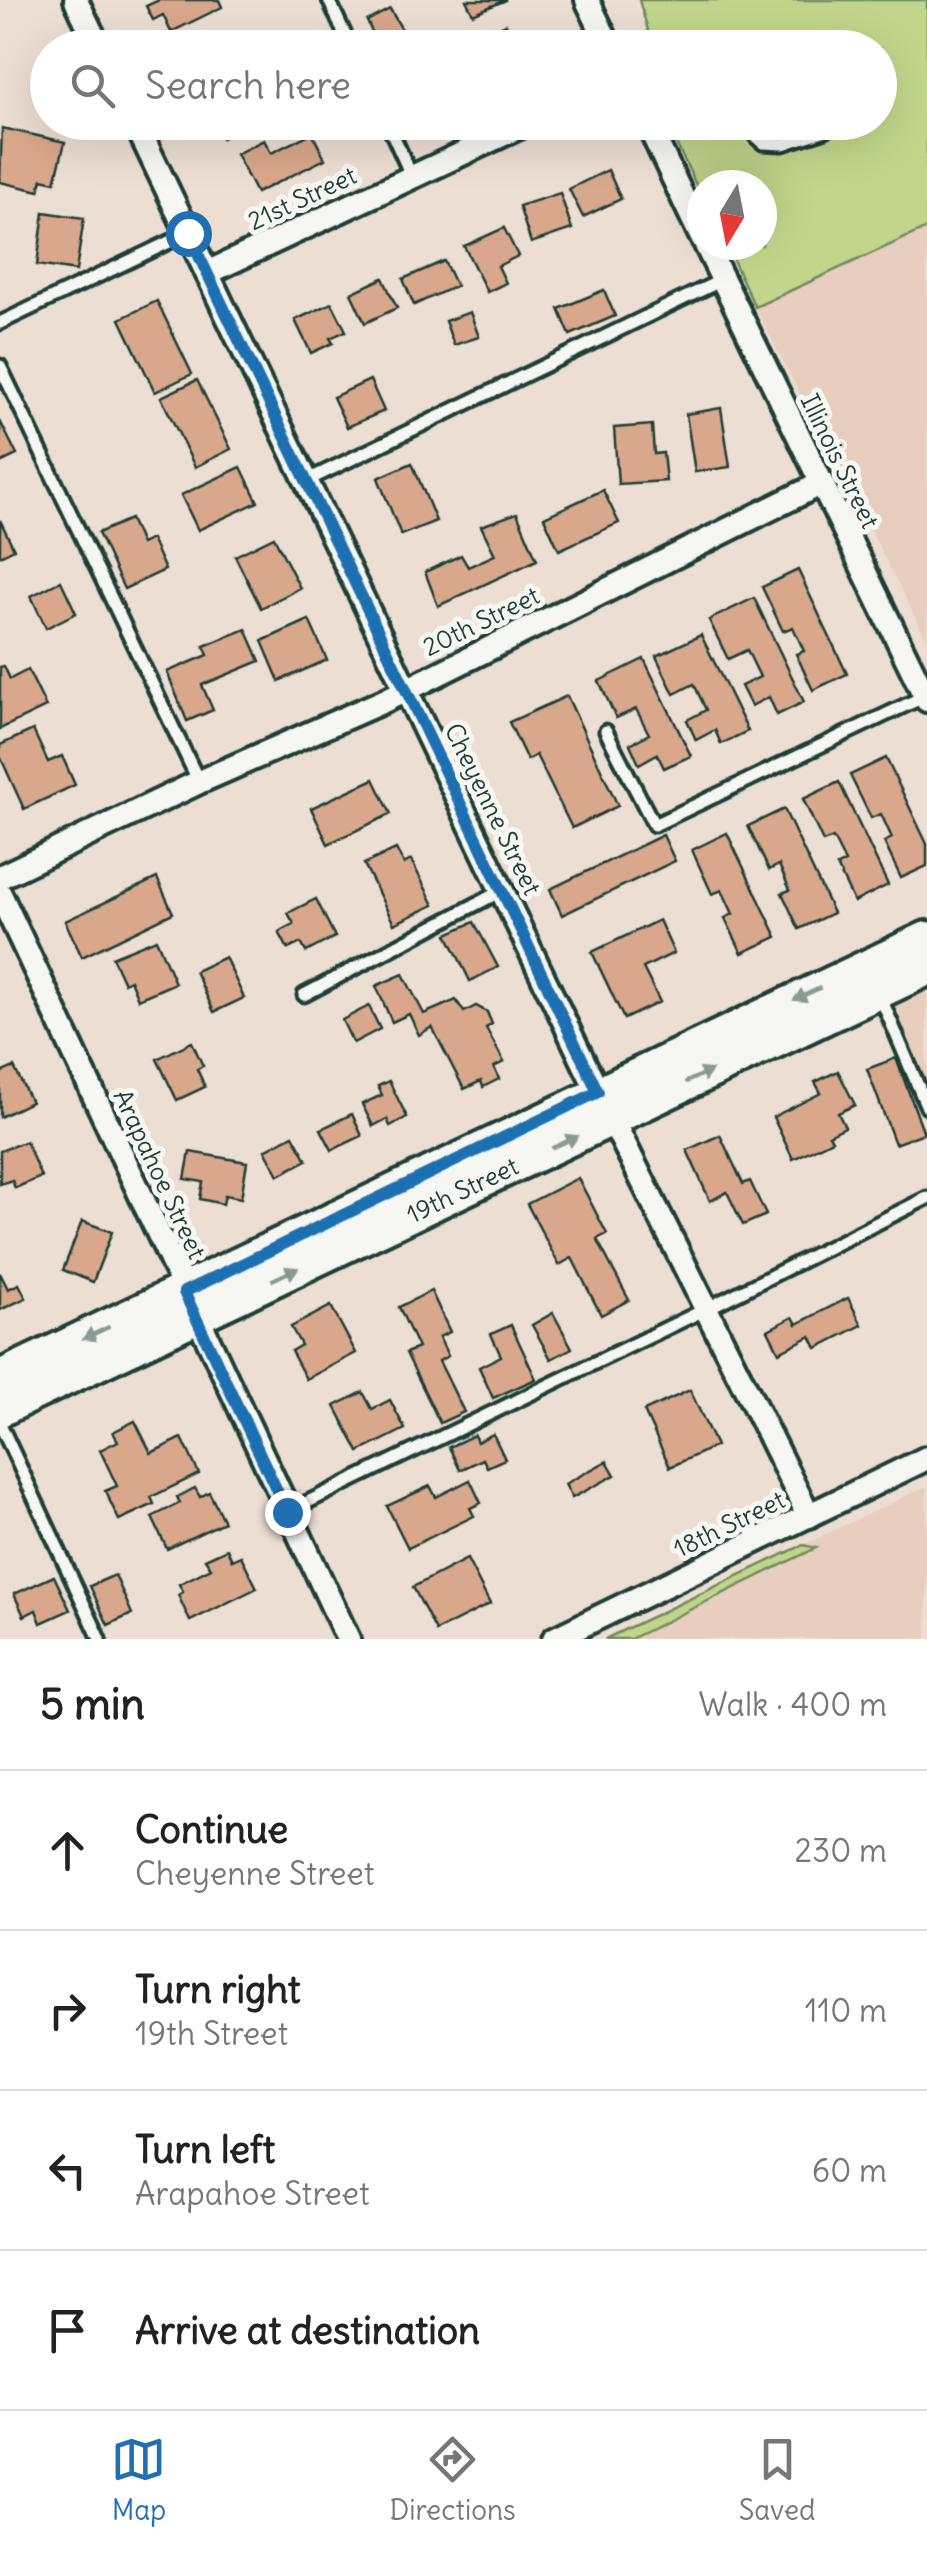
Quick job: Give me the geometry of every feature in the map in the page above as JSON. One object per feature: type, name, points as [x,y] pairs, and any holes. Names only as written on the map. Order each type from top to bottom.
[{"type":"main road","name":"19th Street","points":[[0,1410],[191,1304],[872,980],[927,938]]},
{"type":"main road","name":"19th Street","points":[[872,980],[927,969]]},
{"type":"main road","name":"19th Street","points":[[0,1377],[191,1304]]},
{"type":"street","points":[[76,0],[90,30]]},
{"type":"street","points":[[587,0],[601,30]]},
{"type":"street","name":"Cheyenne Street","points":[[143,140],[605,1106],[808,1516]]},
{"type":"street","name":"21st Street","points":[[207,273],[491,140]]},
{"type":"street","points":[[656,140],[687,206]]},
{"type":"street","name":"Illinois Street","points":[[713,260],[926,698]]},
{"type":"street","name":"20th Street","points":[[0,877],[198,782],[405,690],[820,484]]},
{"type":"street","name":"Arapahoe Street","points":[[0,894],[348,1639]]},
{"type":"street","name":"18th Street","points":[[554,1639],[927,1458]]},
{"type":"lane","points":[[329,0],[343,30]]},
{"type":"lane","points":[[395,140],[412,177]]},
{"type":"lane","points":[[762,140],[772,145],[790,140]]},
{"type":"lane","points":[[0,323],[188,233]]},
{"type":"lane","points":[[306,481],[722,280]]},
{"type":"lane","points":[[0,366],[198,782]]},
{"type":"lane","points":[[606,731],[654,825],[926,698]]},
{"type":"lane","points":[[304,996],[501,890]]},
{"type":"lane","points":[[872,980],[927,1108]]},
{"type":"lane","points":[[287,1512],[927,1198]]},
{"type":"lane","points":[[0,1424],[100,1639]]},
{"type":"shaded area","points":[[927,228],[927,640],[755,307]]},
{"type":"shaded area","points":[[927,985],[927,1120],[874,1012]]},
{"type":"shaded area","points":[[927,1486],[927,1639],[605,1639],[723,1583]]},
{"type":"green space","points":[[639,0],[927,0],[927,228],[755,307],[733,260],[777,260],[777,170],[689,170],[675,140],[897,140],[897,30],[648,30]]},
{"type":"green space","points":[[803,1545],[816,1548],[630,1639],[605,1639]]},
{"type":"building","points":[[159,0],[219,0],[222,7],[170,30],[163,15],[153,20],[146,6]]},
{"type":"building","points":[[466,0],[506,0],[473,14]]},
{"type":"building","points":[[390,9],[402,30],[371,30],[367,21]]},
{"type":"building","points":[[2,128],[30,134],[30,140],[65,142],[55,182],[42,179],[39,191],[0,182]]},
{"type":"building","points":[[264,140],[271,153],[298,140],[316,140],[325,159],[256,193],[236,154]]},
{"type":"building","points":[[608,170],[621,199],[583,217],[569,189]]},
{"type":"building","points":[[560,193],[572,229],[531,243],[519,206]]},
{"type":"building","points":[[44,212],[84,218],[76,271],[37,265]]},
{"type":"building","points":[[504,228],[518,256],[498,266],[506,283],[487,292],[464,246]]},
{"type":"building","points":[[444,261],[456,286],[414,305],[403,279]]},
{"type":"building","points":[[383,278],[397,308],[365,323],[351,293]]},
{"type":"building","points":[[604,290],[615,316],[570,335],[559,309]]},
{"type":"building","points":[[157,301],[192,374],[155,392],[120,319]]},
{"type":"building","points":[[332,303],[346,331],[330,338],[333,343],[311,353],[295,320]]},
{"type":"building","points":[[470,312],[479,337],[454,345],[445,321]]},
{"type":"building","points":[[197,380],[231,449],[195,467],[161,397]]},
{"type":"building","points":[[370,380],[384,411],[347,427],[333,397]]},
{"type":"building","points":[[721,408],[730,467],[695,472],[686,414]]},
{"type":"building","points":[[0,421],[17,455],[0,463]]},
{"type":"building","points":[[652,425],[654,454],[663,453],[666,481],[618,484],[614,428]]},
{"type":"building","points":[[412,463],[436,521],[401,535],[378,478]]},
{"type":"building","points":[[241,467],[258,502],[198,530],[181,495]]},
{"type":"building","points":[[603,490],[619,523],[559,550],[544,517]]},
{"type":"building","points":[[517,513],[537,560],[438,606],[425,572],[461,555],[468,567],[495,555],[481,526]]},
{"type":"building","points":[[130,519],[141,544],[151,539],[165,570],[124,589],[98,533]]},
{"type":"building","points":[[0,520],[14,549],[0,556]]},
{"type":"building","points":[[274,537],[300,588],[261,608],[235,556]]},
{"type":"building","points":[[798,570],[847,674],[813,690],[796,654],[804,651],[793,627],[783,631],[762,587]]},
{"type":"building","points":[[61,581],[76,613],[46,628],[31,596]]},
{"type":"building","points":[[754,598],[804,702],[777,715],[769,697],[751,706],[741,686],[760,677],[747,650],[728,659],[709,620]]},
{"type":"building","points":[[309,620],[327,660],[279,681],[262,641]]},
{"type":"building","points":[[246,629],[260,661],[202,685],[213,710],[187,721],[167,672],[208,655],[204,646]]},
{"type":"building","points":[[701,635],[748,731],[721,744],[715,730],[696,740],[687,720],[706,710],[694,684],[674,694],[656,656]]},
{"type":"building","points":[[644,659],[691,756],[664,768],[657,754],[639,764],[630,744],[649,734],[636,709],[616,718],[599,681]]},
{"type":"building","points":[[4,666],[10,679],[28,670],[46,707],[0,729],[0,667]]},
{"type":"building","points":[[567,696],[618,806],[572,828],[536,755],[527,760],[509,722]]},
{"type":"building","points":[[33,730],[48,762],[62,756],[75,785],[24,809],[0,756],[0,745]]},
{"type":"building","points":[[886,758],[927,844],[927,866],[901,878],[884,842],[892,838],[881,814],[871,818],[850,775]]},
{"type":"building","points":[[374,779],[391,814],[328,844],[311,808]]},
{"type":"building","points":[[839,782],[888,885],[854,902],[837,866],[845,862],[833,838],[823,842],[803,799]]},
{"type":"building","points":[[784,809],[833,913],[799,929],[782,893],[790,890],[779,865],[769,870],[748,826]]},
{"type":"building","points":[[727,833],[777,937],[742,953],[725,918],[733,914],[722,890],[712,894],[692,850]]},
{"type":"building","points":[[663,835],[675,861],[562,915],[550,889]]},
{"type":"building","points":[[396,849],[404,864],[411,860],[434,905],[394,924],[364,864]]},
{"type":"building","points":[[157,878],[173,913],[82,957],[65,921]]},
{"type":"building","points":[[316,899],[335,937],[306,952],[301,943],[288,949],[279,932],[294,924],[288,913]]},
{"type":"building","points":[[659,920],[674,953],[643,968],[660,1002],[624,1019],[592,952]]},
{"type":"building","points":[[474,922],[498,967],[470,981],[447,934]]},
{"type":"building","points":[[156,939],[175,983],[138,999],[130,980],[124,983],[112,957]]},
{"type":"building","points":[[225,957],[244,998],[214,1012],[195,971]]},
{"type":"building","points":[[403,974],[424,1014],[456,1000],[464,1012],[476,1006],[487,1012],[492,1024],[486,1028],[504,1062],[494,1067],[499,1079],[483,1087],[481,1081],[464,1089],[432,1027],[419,1035],[409,1014],[392,1022],[376,986]]},
{"type":"building","points":[[369,1006],[380,1029],[353,1043],[342,1020]]},
{"type":"building","points":[[192,1042],[203,1066],[197,1069],[205,1087],[177,1100],[157,1059]]},
{"type":"building","points":[[896,1058],[924,1133],[895,1144],[867,1069]]},
{"type":"building","points":[[14,1067],[31,1102],[0,1117],[0,1073]]},
{"type":"building","points":[[838,1071],[855,1105],[838,1113],[845,1127],[829,1135],[832,1140],[793,1159],[773,1117],[821,1093],[815,1082]]},
{"type":"building","points":[[389,1081],[407,1117],[390,1126],[387,1119],[373,1126],[362,1104],[382,1095],[378,1086]]},
{"type":"building","points":[[352,1114],[362,1136],[332,1150],[321,1129]]},
{"type":"building","points":[[293,1135],[307,1160],[279,1175],[265,1150]]},
{"type":"building","points":[[720,1135],[743,1184],[750,1181],[766,1215],[743,1225],[727,1192],[710,1201],[687,1150]]},
{"type":"building","points":[[26,1141],[41,1177],[15,1188],[12,1180],[0,1184],[0,1151]]},
{"type":"building","points":[[190,1152],[247,1162],[241,1198],[225,1195],[223,1204],[200,1199],[203,1182],[185,1179]]},
{"type":"building","points":[[578,1178],[607,1234],[597,1239],[629,1300],[601,1315],[572,1258],[559,1265],[527,1204]]},
{"type":"building","points":[[82,1221],[112,1232],[93,1282],[63,1270]]},
{"type":"building","points":[[0,1273],[8,1289],[19,1284],[26,1298],[0,1310]]},
{"type":"building","points":[[431,1291],[450,1332],[439,1337],[448,1356],[439,1361],[464,1412],[440,1423],[406,1353],[418,1348],[399,1307]]},
{"type":"building","points":[[848,1298],[862,1325],[817,1348],[811,1336],[779,1352],[768,1330],[793,1317],[797,1324]]},
{"type":"building","points":[[331,1306],[356,1353],[306,1379],[291,1351],[301,1345],[291,1327]]},
{"type":"building","points":[[553,1313],[572,1348],[551,1359],[532,1325]]},
{"type":"building","points":[[511,1325],[536,1379],[493,1398],[479,1367],[501,1356],[491,1334]]},
{"type":"building","points":[[690,1390],[716,1446],[670,1467],[644,1411]]},
{"type":"building","points":[[363,1392],[372,1409],[390,1400],[405,1429],[359,1452],[335,1406]]},
{"type":"building","points":[[135,1421],[151,1453],[182,1438],[199,1474],[151,1497],[154,1504],[119,1520],[105,1491],[117,1486],[100,1450],[118,1441],[113,1432]]},
{"type":"building","points":[[493,1434],[505,1459],[487,1467],[483,1459],[460,1470],[449,1447],[474,1435],[477,1442]]},
{"type":"building","points":[[607,1461],[615,1475],[572,1498],[565,1484]]},
{"type":"building","points":[[470,1480],[481,1503],[470,1508],[474,1516],[408,1548],[387,1506],[430,1486],[436,1497]]},
{"type":"building","points":[[195,1488],[200,1497],[209,1492],[224,1522],[167,1549],[152,1517],[180,1503],[177,1497]]},
{"type":"building","points":[[227,1549],[232,1560],[241,1556],[257,1588],[190,1621],[178,1595],[183,1592],[179,1584],[211,1568],[205,1559]]},
{"type":"building","points":[[467,1559],[490,1604],[436,1631],[413,1587]]},
{"type":"building","points":[[115,1575],[132,1614],[108,1625],[90,1586]]},
{"type":"building","points":[[54,1576],[70,1610],[41,1623],[36,1610],[24,1616],[14,1594]]},
{"type":"route","points":[[188,233],[598,1092],[184,1292],[287,1512]]}]
